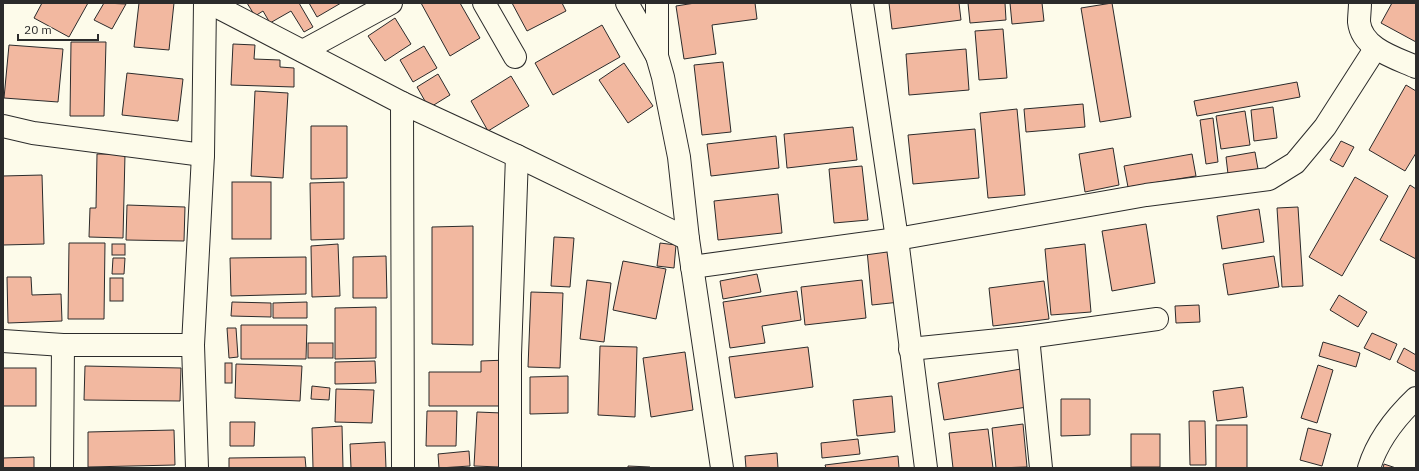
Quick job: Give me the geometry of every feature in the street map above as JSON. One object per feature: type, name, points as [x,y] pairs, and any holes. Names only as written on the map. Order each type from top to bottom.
[{"type":"street","points":[[197,468],[193,345],[202,155],[205,3]]},
{"type":"street","points":[[210,3],[402,103],[517,156],[688,239]]},
{"type":"street","points":[[302,51],[391,3]]},
{"type":"street","points":[[484,3],[515,57]]},
{"type":"street","points":[[626,3],[657,56],[663,77],[679,157],[688,239],[706,372],[722,468]]},
{"type":"street","points":[[657,3],[657,56]]},
{"type":"street","points":[[862,3],[897,239],[926,468]]},
{"type":"street","points":[[1360,3],[1359,24],[1368,42],[1375,49],[1416,67]]},
{"type":"street","points":[[692,267],[897,239],[1146,195],[1269,179],[1295,163],[1325,127],[1375,49]]},
{"type":"street","points":[[402,103],[402,468]]},
{"type":"street","points":[[3,126],[33,133],[202,155]]},
{"type":"street","points":[[510,468],[510,355],[517,156]]},
{"type":"street","points":[[910,349],[1028,337],[1157,319]]},
{"type":"street","points":[[1028,337],[1041,468]]},
{"type":"street","points":[[3,341],[63,345],[193,345]]},
{"type":"street","points":[[62,468],[63,345]]},
{"type":"street","points":[[1369,468],[1382,440],[1402,411],[1416,398]]},
{"type":"building","points":[[42,3],[88,3],[69,37],[34,18]]},
{"type":"building","points":[[104,3],[126,4],[112,29],[94,20]]},
{"type":"building","points":[[139,3],[174,3],[169,50],[134,47]]},
{"type":"building","points":[[247,3],[299,3],[313,27],[304,32],[291,11],[270,23],[263,11],[255,16]]},
{"type":"building","points":[[309,3],[341,3],[317,17]]},
{"type":"building","points":[[421,3],[460,3],[480,38],[450,56]]},
{"type":"building","points":[[512,3],[562,3],[566,11],[527,31]]},
{"type":"building","points":[[695,3],[755,3],[757,19],[712,25],[716,54],[684,59],[676,6]]},
{"type":"building","points":[[889,3],[959,3],[961,20],[892,29]]},
{"type":"building","points":[[968,3],[1005,3],[1006,20],[970,23]]},
{"type":"building","points":[[1010,3],[1042,3],[1044,21],[1012,24]]},
{"type":"building","points":[[1112,3],[1131,117],[1100,122],[1081,8]]},
{"type":"building","points":[[1392,3],[1416,3],[1416,42],[1381,23]]},
{"type":"building","points":[[395,18],[411,44],[385,61],[368,36]]},
{"type":"building","points":[[602,25],[620,57],[553,95],[535,63]]},
{"type":"building","points":[[1003,29],[1007,78],[979,80],[975,31]]},
{"type":"building","points":[[71,42],[106,42],[104,116],[70,116]]},
{"type":"building","points":[[233,44],[255,45],[254,59],[280,60],[280,67],[294,68],[294,87],[231,85]]},
{"type":"building","points":[[9,45],[63,49],[58,102],[4,98]]},
{"type":"building","points":[[424,46],[437,68],[413,82],[400,60]]},
{"type":"building","points":[[966,49],[969,90],[909,95],[906,54]]},
{"type":"building","points":[[723,62],[731,132],[702,135],[694,65]]},
{"type":"building","points":[[624,63],[653,106],[628,123],[599,80]]},
{"type":"building","points":[[127,73],[183,79],[178,121],[122,115]]},
{"type":"building","points":[[438,74],[450,95],[429,108],[417,87]]},
{"type":"building","points":[[511,76],[529,106],[488,131],[471,101]]},
{"type":"building","points":[[1297,82],[1300,97],[1197,116],[1194,101]]},
{"type":"building","points":[[1406,85],[1416,91],[1416,153],[1405,171],[1369,150]]},
{"type":"building","points":[[255,91],[288,93],[283,178],[251,176]]},
{"type":"building","points":[[1083,104],[1085,127],[1026,132],[1024,109]]},
{"type":"building","points":[[1273,107],[1277,138],[1254,141],[1251,110]]},
{"type":"building","points":[[1017,109],[1025,195],[988,198],[980,113]]},
{"type":"building","points":[[1245,111],[1250,145],[1221,149],[1216,116]]},
{"type":"building","points":[[1213,118],[1218,162],[1206,164],[1200,120]]},
{"type":"building","points":[[311,126],[347,126],[347,178],[311,179]]},
{"type":"building","points":[[853,127],[857,160],[787,168],[784,134]]},
{"type":"building","points":[[975,129],[979,178],[913,184],[908,135]]},
{"type":"building","points":[[776,136],[779,168],[711,176],[707,144]]},
{"type":"building","points":[[1341,141],[1354,147],[1343,167],[1330,160]]},
{"type":"building","points":[[1113,148],[1119,185],[1085,192],[1079,154]]},
{"type":"building","points":[[1255,152],[1258,169],[1228,174],[1226,157]]},
{"type":"building","points":[[97,154],[125,154],[123,238],[89,237],[90,208],[96,208]]},
{"type":"building","points":[[1192,154],[1196,176],[1128,187],[1124,166]]},
{"type":"building","points":[[862,166],[868,220],[834,223],[829,169]]},
{"type":"building","points":[[42,175],[44,244],[3,245],[3,176]]},
{"type":"building","points":[[1355,177],[1388,196],[1342,276],[1309,257]]},
{"type":"building","points":[[232,182],[271,182],[271,239],[232,239]]},
{"type":"building","points":[[344,182],[344,239],[311,240],[310,183]]},
{"type":"building","points":[[1410,185],[1416,189],[1416,259],[1380,240]]},
{"type":"building","points":[[778,194],[782,233],[718,240],[714,201]]},
{"type":"building","points":[[127,205],[185,207],[184,241],[126,240]]},
{"type":"building","points":[[1298,207],[1303,286],[1282,287],[1277,208]]},
{"type":"building","points":[[1259,209],[1264,242],[1222,249],[1217,216]]},
{"type":"building","points":[[1146,224],[1155,283],[1112,291],[1102,231]]},
{"type":"building","points":[[473,226],[473,345],[432,344],[432,227]]},
{"type":"building","points":[[554,237],[574,238],[570,287],[551,286]]},
{"type":"building","points":[[69,243],[105,243],[104,319],[68,319]]},
{"type":"building","points":[[660,243],[676,245],[674,268],[657,266]]},
{"type":"building","points":[[112,244],[125,244],[125,255],[112,255]]},
{"type":"building","points":[[338,244],[340,296],[312,297],[311,246]]},
{"type":"building","points":[[1085,244],[1091,312],[1051,315],[1045,249]]},
{"type":"building","points":[[894,247],[900,302],[872,305],[867,250]]},
{"type":"building","points":[[386,256],[387,298],[353,298],[353,257]]},
{"type":"building","points":[[1274,256],[1279,287],[1228,295],[1223,264]]},
{"type":"building","points":[[306,257],[306,294],[231,296],[230,258]]},
{"type":"building","points":[[113,258],[125,258],[124,274],[112,274]]},
{"type":"building","points":[[623,261],[666,269],[656,319],[613,310]]},
{"type":"building","points":[[757,274],[761,292],[723,299],[720,281]]},
{"type":"building","points":[[7,277],[31,277],[32,295],[61,294],[62,321],[8,323]]},
{"type":"building","points":[[110,278],[123,278],[123,301],[110,301]]},
{"type":"building","points":[[587,280],[611,283],[604,342],[580,339]]},
{"type":"building","points":[[862,280],[866,318],[805,325],[801,287]]},
{"type":"building","points":[[1044,281],[1049,319],[993,326],[989,288]]},
{"type":"building","points":[[797,291],[801,320],[762,326],[765,343],[730,348],[723,302]]},
{"type":"building","points":[[531,292],[563,293],[560,368],[528,367]]},
{"type":"building","points":[[1339,295],[1367,312],[1358,327],[1330,310]]},
{"type":"building","points":[[232,302],[271,303],[271,317],[231,316]]},
{"type":"building","points":[[307,302],[307,318],[273,318],[273,303]]},
{"type":"building","points":[[1199,305],[1200,322],[1176,323],[1175,306]]},
{"type":"building","points":[[376,307],[376,358],[335,359],[335,308]]},
{"type":"building","points":[[241,325],[307,325],[306,359],[241,359]]},
{"type":"building","points":[[227,328],[236,328],[238,357],[229,358]]},
{"type":"building","points":[[1372,333],[1397,344],[1390,360],[1364,348]]},
{"type":"building","points":[[1323,342],[1360,353],[1356,367],[1319,356]]},
{"type":"building","points":[[308,343],[333,343],[333,358],[308,358]]},
{"type":"building","points":[[600,346],[637,347],[635,417],[598,415]]},
{"type":"building","points":[[808,347],[813,387],[735,398],[729,357]]},
{"type":"building","points":[[1404,348],[1416,355],[1416,372],[1397,362]]},
{"type":"building","points":[[685,352],[693,410],[651,417],[643,358]]},
{"type":"building","points":[[507,360],[507,406],[429,406],[429,372],[481,372],[481,361]]},
{"type":"building","points":[[375,361],[376,383],[335,384],[335,362]]},
{"type":"building","points":[[225,363],[232,363],[232,383],[225,383]]},
{"type":"building","points":[[236,364],[302,366],[300,401],[235,398]]},
{"type":"building","points":[[1318,365],[1333,370],[1317,423],[1301,418]]},
{"type":"building","points":[[85,366],[181,368],[180,401],[84,400]]},
{"type":"building","points":[[3,368],[36,368],[36,406],[3,406]]},
{"type":"building","points":[[1021,369],[1027,407],[944,420],[938,383]]},
{"type":"building","points":[[568,376],[568,413],[530,414],[530,377]]},
{"type":"building","points":[[312,386],[330,388],[329,400],[311,399]]},
{"type":"building","points":[[1243,387],[1247,417],[1217,421],[1213,391]]},
{"type":"building","points":[[336,389],[374,390],[372,423],[335,422]]},
{"type":"building","points":[[892,396],[895,432],[857,436],[853,400]]},
{"type":"building","points":[[1061,399],[1090,399],[1090,435],[1061,436]]},
{"type":"building","points":[[427,411],[457,411],[456,446],[426,446]]},
{"type":"building","points":[[477,412],[502,413],[500,467],[474,466]]},
{"type":"building","points":[[1189,421],[1205,421],[1206,465],[1190,465]]},
{"type":"building","points":[[230,422],[255,422],[254,446],[230,446]]},
{"type":"building","points":[[1023,424],[1027,467],[996,468],[992,428]]},
{"type":"building","points":[[1216,425],[1247,425],[1247,468],[1216,468]]},
{"type":"building","points":[[342,426],[343,468],[313,468],[312,428]]},
{"type":"building","points":[[1308,428],[1331,434],[1322,466],[1300,460]]},
{"type":"building","points":[[988,429],[993,468],[953,468],[949,433]]},
{"type":"building","points":[[174,430],[175,465],[88,467],[88,432]]},
{"type":"building","points":[[1131,434],[1160,434],[1160,467],[1131,467]]},
{"type":"building","points":[[858,439],[860,454],[822,458],[821,443]]},
{"type":"building","points":[[385,442],[386,468],[351,468],[350,444]]},
{"type":"building","points":[[469,451],[470,466],[439,468],[438,454]]},
{"type":"building","points":[[777,453],[778,468],[746,468],[745,456]]},
{"type":"building","points":[[898,456],[899,468],[826,468],[825,465]]},
{"type":"building","points":[[34,457],[34,468],[3,468],[3,458]]},
{"type":"building","points":[[305,457],[306,468],[229,468],[229,458]]},
{"type":"building","points":[[1384,464],[1396,468],[1383,468]]},
{"type":"building","points":[[628,466],[650,467],[650,468],[628,468]]}]
